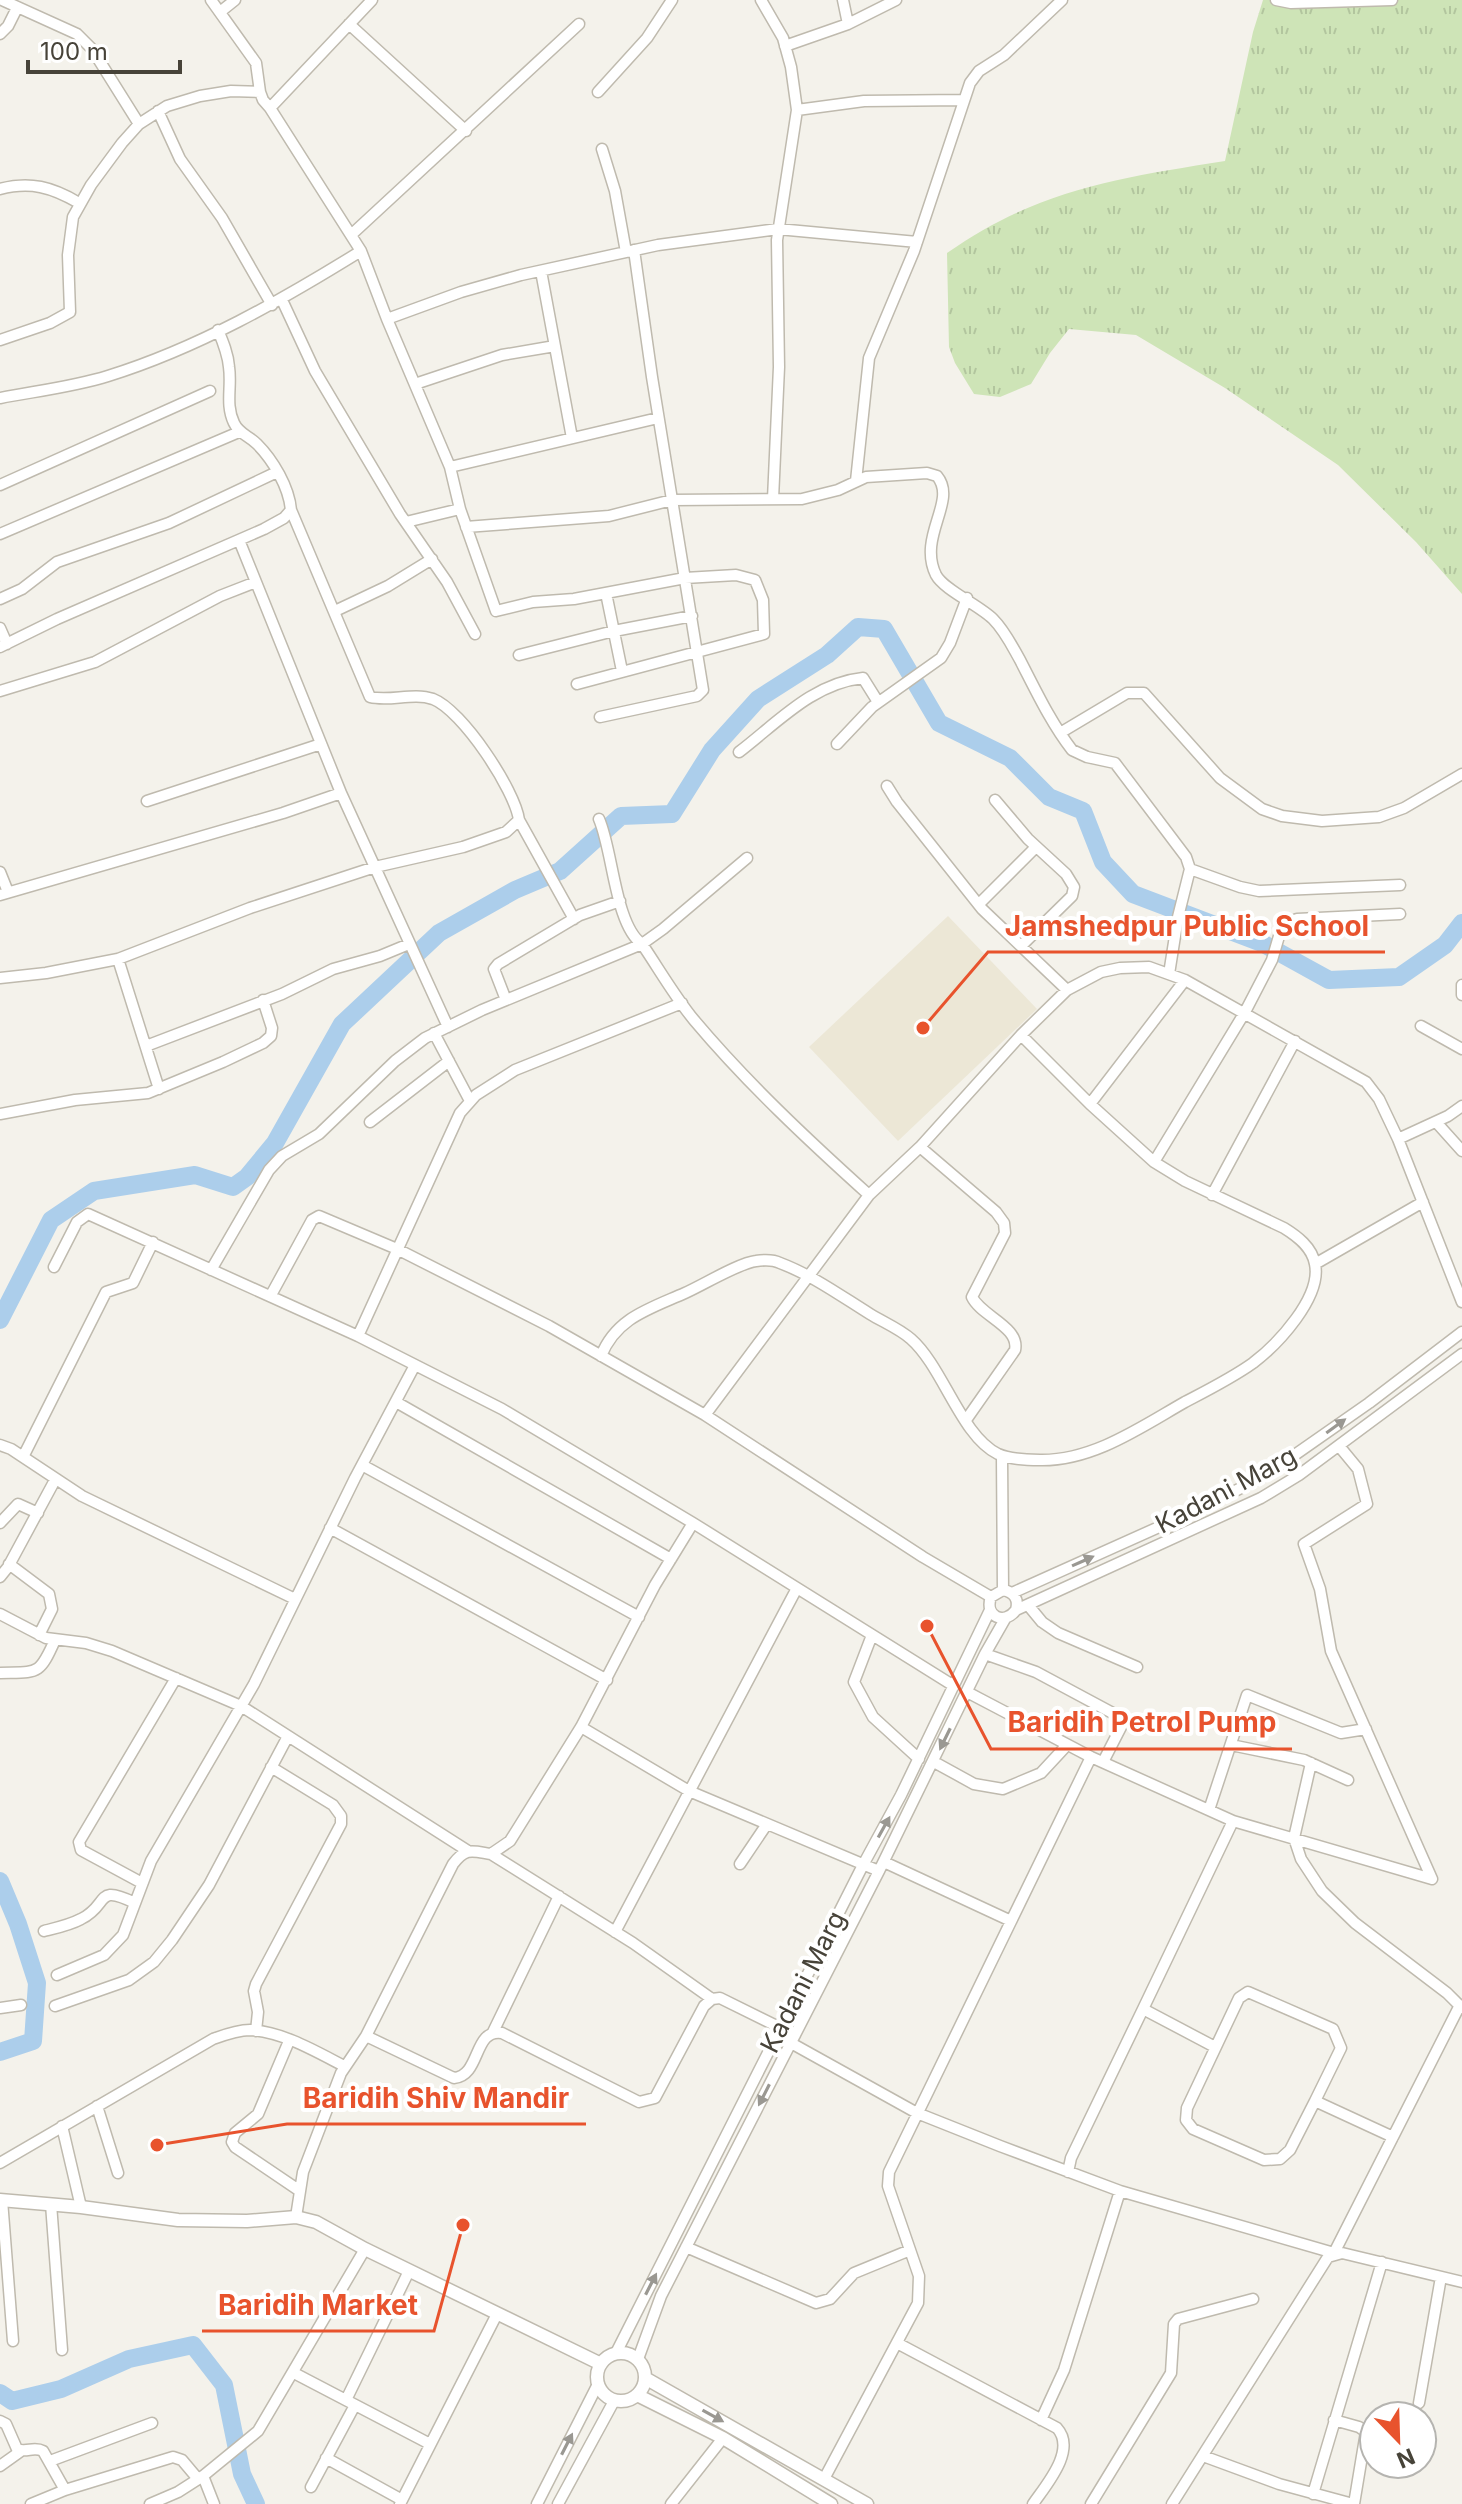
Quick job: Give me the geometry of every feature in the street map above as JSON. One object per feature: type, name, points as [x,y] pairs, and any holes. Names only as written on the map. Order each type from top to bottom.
[{"type":"street","points":[[2,0],[77,34],[92,49],[139,124]]},
{"type":"street","points":[[211,0],[256,63],[263,100],[361,251],[450,467],[460,509],[496,611],[533,602],[574,599],[685,578],[736,575],[755,580],[763,600],[764,634],[577,684]]},
{"type":"street","points":[[220,12],[235,0]]},
{"type":"street","points":[[270,108],[372,0]]},
{"type":"street","points":[[598,92],[647,38],[672,0]]},
{"type":"street","points":[[761,0],[785,46],[797,110],[778,229],[779,367],[773,499]]},
{"type":"street","points":[[843,0],[848,24]]},
{"type":"street","points":[[785,46],[848,24],[896,0]]},
{"type":"street","points":[[856,481],[869,358],[917,242],[970,83],[979,71],[1004,55],[1062,0]]},
{"type":"street","points":[[1276,0],[1291,3],[1392,0]]},
{"type":"street","points":[[0,34],[17,8]]},
{"type":"street","points":[[349,24],[466,131]]},
{"type":"street","points":[[351,235],[579,24]]},
{"type":"street","points":[[0,340],[50,323],[70,312],[68,255],[73,217],[79,203],[139,124],[158,111],[200,96],[231,91],[260,92]]},
{"type":"street","points":[[797,110],[864,101],[964,100]]},
{"type":"street","points":[[158,111],[180,159],[277,302],[315,371],[406,522],[447,582],[475,634]]},
{"type":"street","points":[[600,717],[701,694],[703,690],[630,251],[602,149]]},
{"type":"street","points":[[0,189],[16,184],[38,185],[79,203]]},
{"type":"street","points":[[387,319],[461,292],[541,271],[630,251],[778,229],[917,242]]},
{"type":"street","points":[[0,398],[104,377],[134,367],[277,302],[361,251]]},
{"type":"street","points":[[541,271],[572,438]]},
{"type":"street","points":[[218,330],[230,369],[229,412],[239,432],[254,441],[277,472],[370,697],[434,699],[445,707],[486,752],[506,786],[519,820],[574,919]]},
{"type":"street","points":[[415,384],[502,355],[555,346]]},
{"type":"street","points":[[0,485],[210,391]]},
{"type":"street","points":[[450,467],[658,418]]},
{"type":"street","points":[[0,534],[239,432]]},
{"type":"street","points":[[0,599],[22,589],[57,562],[169,523],[277,472]]},
{"type":"street","points":[[466,527],[609,516],[672,500],[802,499],[838,490],[866,477],[927,473],[937,476],[944,486],[945,499],[932,530],[930,545],[932,563],[940,581],[995,621],[1072,750],[1115,763],[1186,857],[1190,869],[1169,974]]},
{"type":"street","points":[[406,522],[460,509]]},
{"type":"street","points":[[0,628],[3,645],[239,540],[284,518],[291,510]]},
{"type":"street","points":[[239,540],[341,793],[448,1027]]},
{"type":"street","points":[[335,611],[388,586],[432,559]]},
{"type":"street","points":[[0,691],[95,662],[220,596],[256,582]]},
{"type":"street","points":[[606,593],[622,671]]},
{"type":"street","points":[[837,744],[878,702],[927,669],[947,650],[967,598]]},
{"type":"street","points":[[519,655],[614,631],[692,616]]},
{"type":"street","points":[[739,752],[802,701],[833,687],[863,678],[878,702]]},
{"type":"street","points":[[1060,733],[1127,693],[1144,693],[1220,778],[1262,809],[1303,820],[1361,819],[1391,813],[1462,774]]},
{"type":"street","points":[[147,801],[321,744]]},
{"type":"street","points":[[887,786],[979,904],[1067,990]]},
{"type":"street","points":[[0,872],[4,894],[283,813],[341,793]]},
{"type":"street","points":[[995,800],[1036,847],[1066,874],[1074,887],[1074,892],[1021,946]]},
{"type":"street","points":[[599,819],[607,837],[620,901],[630,931],[682,1003],[738,1069],[869,1195]]},
{"type":"street","points":[[0,978],[118,959],[250,908],[375,867],[463,847],[506,832],[519,820]]},
{"type":"street","points":[[979,904],[1036,847]]},
{"type":"street","points":[[211,1270],[269,1170],[282,1156],[319,1134],[395,1061],[434,1033],[642,944],[747,858]]},
{"type":"street","points":[[1190,869],[1259,891],[1400,885]]},
{"type":"street","points":[[506,1000],[495,974],[496,966],[574,919],[620,901]]},
{"type":"street","points":[[1154,1162],[1245,1012],[1272,960],[1282,926],[1297,919],[1400,914]]},
{"type":"street","points":[[146,1046],[299,987],[333,969],[411,947]]},
{"type":"street","points":[[118,959],[159,1089]]},
{"type":"street","points":[[705,1415],[869,1195],[920,1147],[1021,1035],[1067,990],[1101,972],[1120,968],[1149,967],[1185,980],[1366,1082],[1379,1099],[1398,1139],[1462,1302]]},
{"type":"street","points":[[1090,1104],[1185,980]]},
{"type":"street","points":[[1462,985],[1462,995]]},
{"type":"street","points":[[0,1114],[75,1100],[138,1095],[159,1089],[263,1043],[272,1032],[263,1000]]},
{"type":"street","points":[[358,1336],[460,1113],[470,1101],[490,1083],[515,1070],[682,1003]]},
{"type":"street","points":[[1421,1026],[1462,1049]]},
{"type":"street","points":[[434,1033],[470,1101]]},
{"type":"street","points":[[601,1356],[620,1325],[755,1261],[777,1261],[807,1275],[911,1339],[988,1448],[1002,1456],[1041,1460],[1073,1456],[1101,1447],[1239,1372],[1268,1350],[1310,1297],[1315,1264],[1299,1237],[1212,1195],[1154,1162],[1021,1035]]},
{"type":"street","points":[[1212,1195],[1295,1041]]},
{"type":"street","points":[[370,1122],[449,1061]]},
{"type":"street","points":[[1398,1139],[1462,1106]]},
{"type":"street","points":[[1436,1122],[1462,1151]]},
{"type":"street","points":[[920,1147],[996,1212],[1004,1223],[1005,1233],[972,1297],[982,1310],[1012,1334],[1017,1343],[966,1420]]},
{"type":"street","points":[[1315,1264],[1423,1202]]},
{"type":"street","points":[[54,1267],[77,1222],[88,1214],[271,1295],[502,1409],[693,1523],[954,1686]]},
{"type":"street","points":[[271,1295],[316,1216],[397,1249],[549,1326],[705,1415],[923,1557],[991,1597],[1007,1592]]},
{"type":"street","points":[[23,1457],[106,1292],[133,1283],[153,1242]]},
{"type":"street","name":"Kadani Marg","points":[[1007,1592],[1208,1505],[1266,1475],[1369,1403],[1462,1332]]},
{"type":"street","name":"Kadani Marg","points":[[1016,1610],[1261,1498],[1299,1475],[1462,1354]]},
{"type":"street","points":[[57,1975],[104,1955],[123,1935],[151,1861],[241,1706],[415,1365]]},
{"type":"street","points":[[396,1402],[671,1559]]},
{"type":"street","points":[[0,1445],[82,1496],[295,1599]]},
{"type":"street","points":[[967,1692],[1091,1757],[1233,1821],[1432,1879],[1331,1651],[1320,1589],[1304,1544],[1367,1504],[1358,1469],[1339,1446]]},
{"type":"street","points":[[991,1597],[990,1610],[996,1617],[1005,1619],[1016,1610],[1017,1600],[1007,1592],[1002,1456]]},
{"type":"street","points":[[362,1465],[639,1617]]},
{"type":"street","points":[[0,1577],[55,1480]]},
{"type":"street","points":[[0,1523],[18,1504],[38,1513]]},
{"type":"street","points":[[491,1854],[510,1841],[581,1727],[693,1523]]},
{"type":"street","points":[[330,1528],[607,1680]]},
{"type":"street","points":[[9,1564],[49,1594],[52,1609],[39,1635]]},
{"type":"street","points":[[615,1932],[797,1588]]},
{"type":"street","points":[[1028,1605],[1042,1622],[1058,1633],[1137,1667]]},
{"type":"street","name":"Kadani Marg","points":[[616,2353],[919,1759],[990,1610]]},
{"type":"street","points":[[0,1614],[39,1635],[112,1651],[241,1706],[468,1851],[491,1854],[559,1896],[712,1999]]},
{"type":"street","name":"Kadani Marg","points":[[638,2359],[661,2296],[1005,1619]]},
{"type":"street","points":[[872,1635],[854,1682],[873,1717],[919,1759]]},
{"type":"street","points":[[0,1673],[38,1670],[55,1640]]},
{"type":"street","points":[[985,1654],[1036,1672],[1120,1717],[1121,1727],[1103,1762]]},
{"type":"street","points":[[142,1883],[81,1850],[79,1842],[176,1678]]},
{"type":"street","points":[[1209,1810],[1247,1695],[1341,1733],[1366,1729]]},
{"type":"street","points":[[581,1727],[689,1791],[863,1865],[881,1867],[1011,1921]]},
{"type":"street","points":[[55,2006],[129,1980],[154,1962],[209,1885],[288,1736]]},
{"type":"street","points":[[934,1762],[974,1784],[1003,1789],[1041,1773],[1067,1745]]},
{"type":"street","points":[[1231,1745],[1311,1763],[1348,1780]]},
{"type":"street","points":[[824,2479],[918,2303],[919,2276],[888,2186],[889,2172],[1091,1757]]},
{"type":"street","points":[[1172,2504],[1322,2265],[1334,2253],[1461,2007],[1355,1923],[1322,1891],[1301,1859],[1294,1838],[1311,1763]]},
{"type":"street","points":[[256,2031],[256,1984],[341,1824],[341,1816],[333,1805],[271,1767]]},
{"type":"street","points":[[1068,2172],[1071,2158],[1233,1821]]},
{"type":"street","points":[[740,1864],[767,1824]]},
{"type":"street","points":[[296,2217],[303,2172],[344,2066],[366,2036],[453,1864],[468,1851]]},
{"type":"street","points":[[44,1931],[83,1919],[108,1895],[117,1894],[135,1903]]},
{"type":"street","points":[[366,2036],[454,2078],[462,2077],[487,2035],[493,2032],[559,1896]]},
{"type":"street","points":[[1248,1992],[1333,2029],[1341,2048],[1315,2101],[1290,2150],[1280,2159],[1264,2160],[1193,2129],[1186,2120],[1187,2108],[1215,2047],[1239,1998],[1248,1992]]},
{"type":"street","points":[[493,2032],[514,2039],[630,2099],[648,2102],[655,2098],[704,2006],[712,1999],[720,1998],[780,2028],[793,2039],[917,2113],[1068,2172],[1120,2191],[1334,2253],[1462,2282]]},
{"type":"street","points":[[0,2008],[21,2005]]},
{"type":"street","points":[[1143,2009],[1215,2047]]},
{"type":"street","points":[[0,2163],[213,2039],[232,2032],[256,2031],[289,2041],[344,2066]]},
{"type":"street","points":[[289,2041],[258,2114],[235,2133],[232,2142],[300,2191]]},
{"type":"street","points":[[1315,2101],[1393,2137]]},
{"type":"street","points":[[97,2106],[118,2173]]},
{"type":"street","points":[[62,2126],[81,2207]]},
{"type":"street","points":[[1041,2420],[1064,2370],[1120,2191]]},
{"type":"street","points":[[13,2341],[1,2200],[178,2220],[247,2221],[296,2217],[316,2222],[601,2364]]},
{"type":"street","points":[[51,2204],[62,2350]]},
{"type":"street","points":[[686,2247],[816,2303],[830,2299],[854,2273],[910,2250]]},
{"type":"street","points":[[150,2504],[162,2502],[201,2477],[258,2431],[365,2249]]},
{"type":"street","points":[[1313,2494],[1382,2262]]},
{"type":"street","points":[[311,2487],[409,2271]]},
{"type":"street","points":[[1420,2400],[1441,2277]]},
{"type":"street","points":[[1091,2504],[1171,2373],[1174,2324],[1178,2319],[1253,2299]]},
{"type":"street","points":[[326,2458],[401,2502],[497,2314]]},
{"type":"street","points":[[897,2343],[1041,2420],[1063,2435],[1062,2457],[1033,2504]]},
{"type":"street","points":[[616,2353],[638,2359],[643,2366],[645,2378],[637,2395],[630,2400],[614,2401],[601,2391],[598,2384],[596,2376],[601,2364],[616,2353]]},
{"type":"street","points":[[294,2373],[430,2444]]},
{"type":"street","points":[[645,2378],[867,2504]]},
{"type":"street","points":[[537,2504],[598,2384]]},
{"type":"street","points":[[637,2395],[723,2438],[831,2504]]},
{"type":"street","points":[[558,2504],[614,2401]]},
{"type":"street","points":[[1203,2456],[1313,2494],[1354,2504],[1366,2432],[1334,2420]]},
{"type":"street","points":[[0,2421],[6,2424],[21,2451]]},
{"type":"street","points":[[50,2461],[152,2423]]},
{"type":"street","points":[[671,2504],[723,2438]]},
{"type":"street","points":[[0,2466],[21,2451],[37,2448],[50,2461],[65,2490]]},
{"type":"street","points":[[31,2504],[65,2490],[173,2457],[182,2460],[201,2477],[214,2504]]},
{"type":"shaded area","points":[[948,916],[1037,1009],[898,1141],[809,1047]]},
{"type":"green space","points":[[1263,0],[1462,0],[1462,594],[1416,542],[1338,465],[1225,388],[1136,335],[1069,329],[1031,384],[1000,397],[974,394],[949,347],[947,253],[1014,214],[1080,189],[1225,161]]},
{"type":"waterway","points":[[0,1320],[51,1220],[94,1191],[195,1175],[233,1187],[247,1177],[275,1143],[342,1024],[439,933],[515,890],[560,871],[621,816],[672,814],[712,750],[758,699],[827,655],[858,627],[884,629],[939,723],[1010,758],[1049,797],[1083,811],[1103,862],[1133,894],[1262,943],[1329,980],[1399,977],[1445,945],[1462,923]]},
{"type":"waterway","points":[[0,1881],[37,1983],[33,2041],[0,2052]]},
{"type":"waterway","points":[[0,2393],[12,2401],[61,2389],[129,2359],[193,2345],[224,2385],[242,2474],[256,2504]]},
{"type":"place","name":"Jamshedpur Public School","points":[[923,1028]]},
{"type":"place","name":"Baridih Petrol Pump","points":[[927,1626]]},
{"type":"place","name":"Baridih Shiv Mandir","points":[[157,2145]]},
{"type":"place","name":"Baridih Market","points":[[463,2225]]}]
